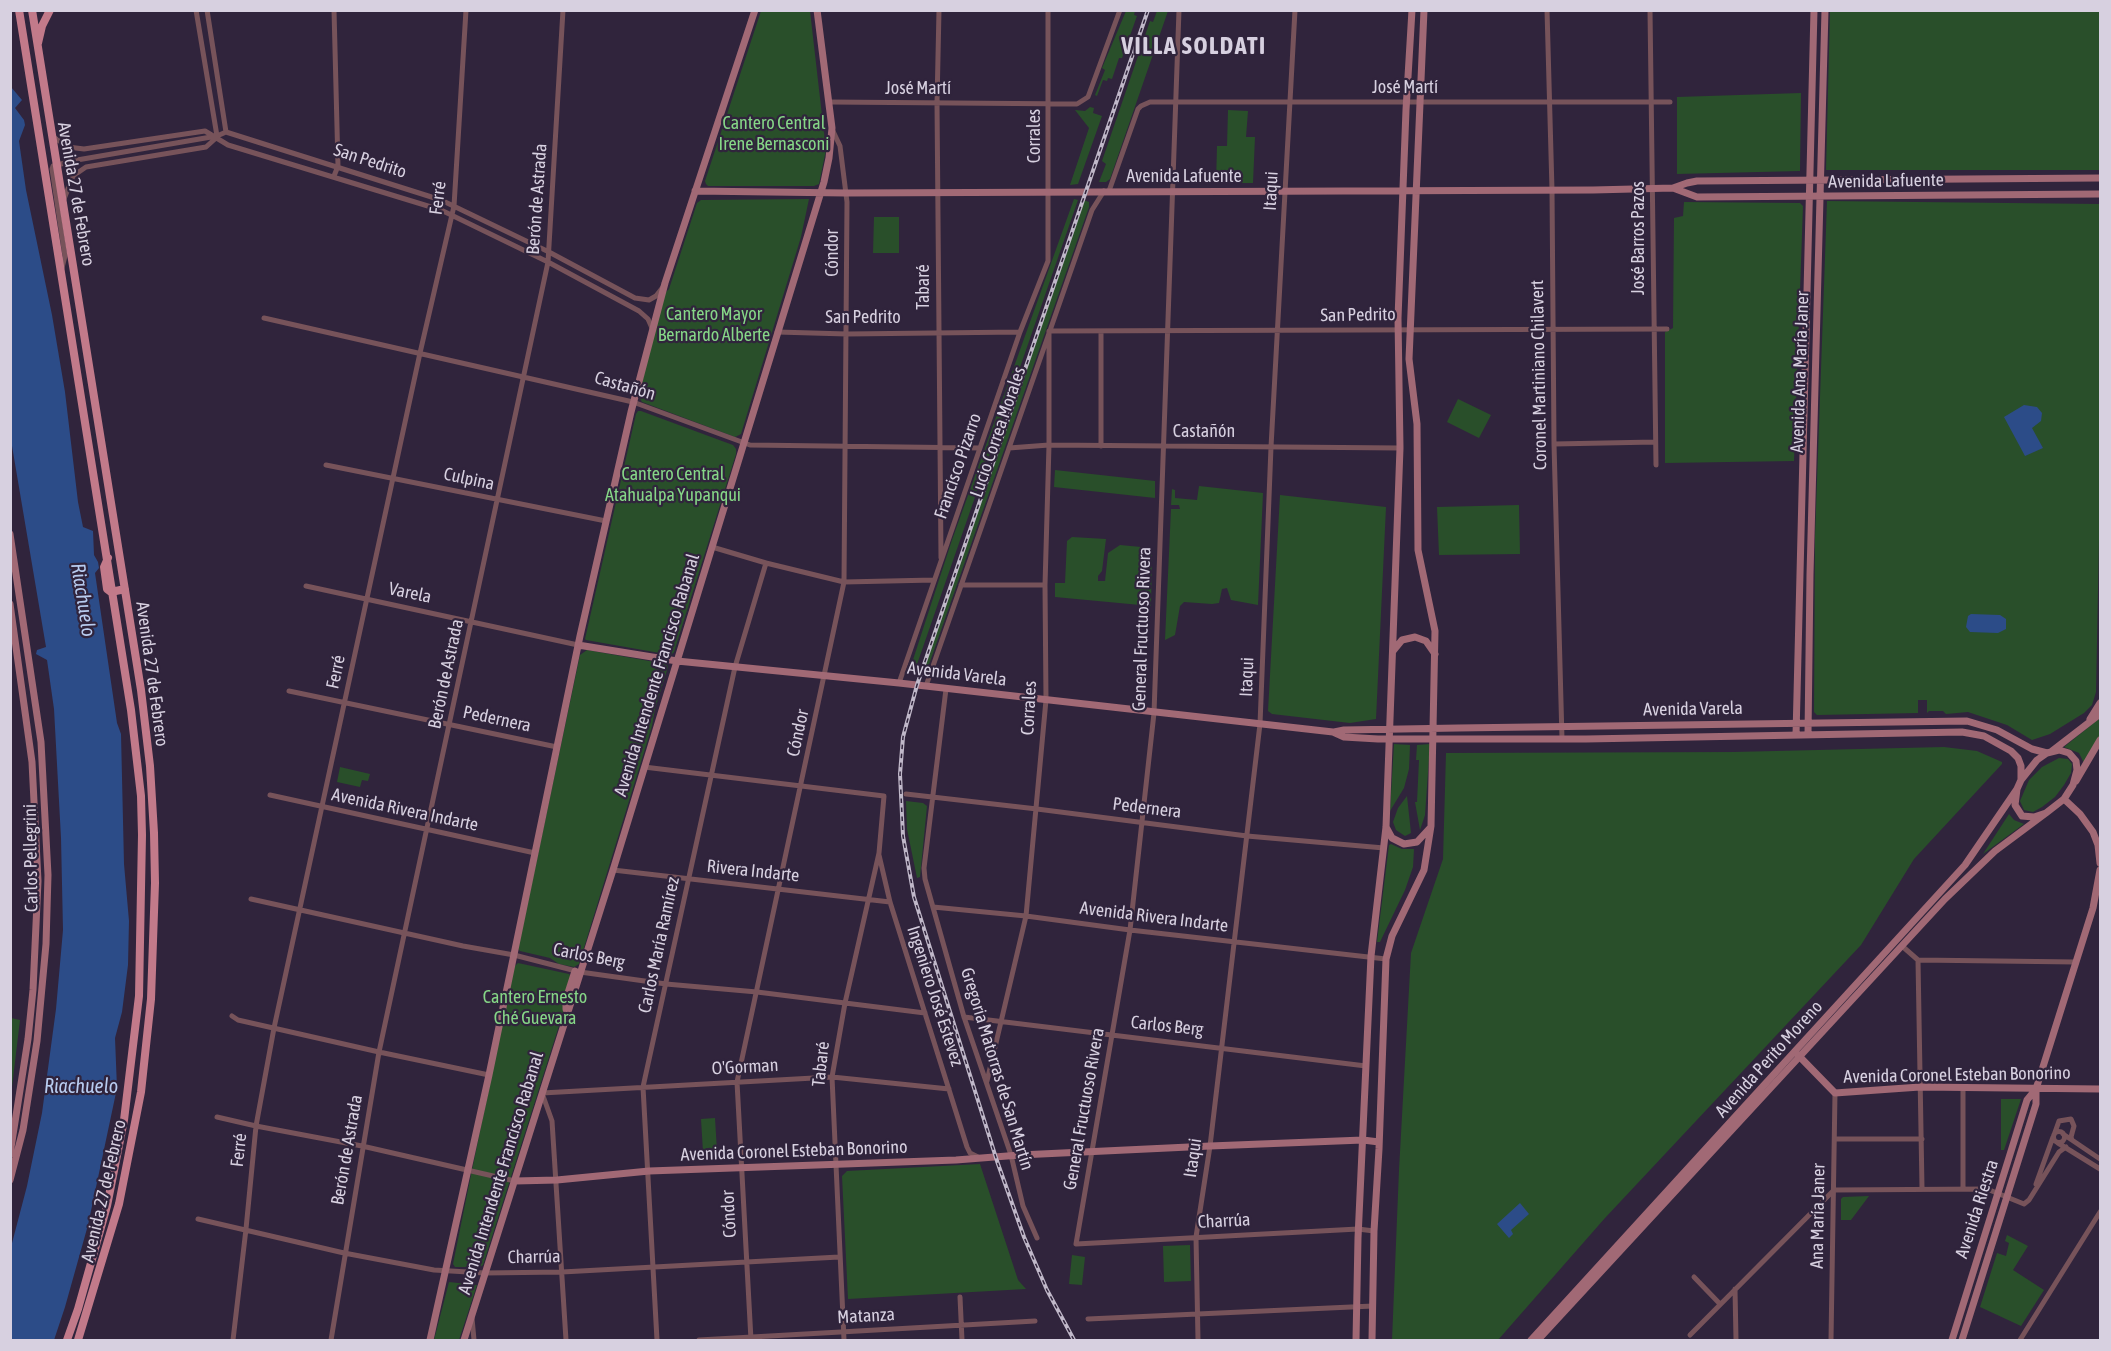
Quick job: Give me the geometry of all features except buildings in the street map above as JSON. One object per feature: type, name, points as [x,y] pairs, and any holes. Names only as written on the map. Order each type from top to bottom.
[{"type":"main road","name":"Avenida 27 de Febrero","points":[[20,10],[108,558],[104,567],[107,589],[113,591],[141,796],[143,854],[138,861],[138,876],[143,878],[140,996],[130,1075],[116,1162],[101,1227],[67,1341]]},
{"type":"main road","name":"Avenida 27 de Febrero","points":[[32,10],[141,690],[150,766],[155,877],[151,999],[147,1046],[134,1132],[119,1204],[78,1341]]},
{"type":"main road","points":[[37,50],[42,26],[50,10]]},
{"type":"main road","name":"Avenida Intendente Francisco Rabanal","points":[[430,1341],[489,1075],[578,645],[633,402],[665,283],[755,10]]},
{"type":"main road","name":"Avenida Intendente Francisco Rabanal","points":[[464,1341],[566,1018],[578,972],[613,870],[830,158],[832,128],[830,102],[817,10]]},
{"type":"main road","points":[[1356,1341],[1358,1229],[1371,956],[1386,827],[1400,448],[1398,330],[1412,10]]},
{"type":"main road","points":[[1372,1341],[1374,1230],[1386,959],[1392,936],[1428,859],[1431,826],[1436,656],[1434,622],[1418,550],[1418,432],[1409,364],[1424,10]]},
{"type":"main road","name":"Avenida Ana María Janer","points":[[1796,735],[1814,10]]},
{"type":"main road","name":"Avenida Ana María Janer","points":[[1808,735],[1825,10]]},
{"type":"main road","name":"Avenida Lafuente","points":[[1673,189],[1697,181],[2100,178]]},
{"type":"main road","name":"Avenida Lafuente","points":[[695,191],[846,193],[1673,189],[1696,197],[2100,194]]},
{"type":"main road","points":[[1800,536],[1805,533],[1811,539]]},
{"type":"main road","name":"Carlos Pellegrini","points":[[10,534],[41,742],[48,875],[45,953],[37,1041],[23,1130],[10,1180]]},
{"type":"main road","points":[[113,591],[125,590]]},
{"type":"main road","name":"Carlos Pellegrini","points":[[10,604],[31,752],[38,881],[33,990],[28,1039],[10,1154]]},
{"type":"main road","points":[[1392,658],[1397,645],[1402,640],[1415,637],[1426,641],[1436,656]]},
{"type":"main road","name":"Avenida Varela","points":[[578,645],[677,661],[899,682],[1333,732],[1344,736],[1388,739],[1562,739],[1962,732],[1984,736],[2011,751],[2018,758],[2021,766],[2021,780]]},
{"type":"main road","points":[[2085,725],[2100,703]]},
{"type":"main road","points":[[2100,714],[2037,760],[2021,780],[2015,805],[2019,813],[2030,818],[2046,813],[2064,799],[2100,740]]},
{"type":"main road","name":"Avenida Varela","points":[[1333,732],[1344,730],[1967,721],[1997,730],[2032,749],[2050,752]]},
{"type":"main road","points":[[1666,725],[1666,737]]},
{"type":"main road","points":[[2050,752],[2065,751],[2074,758],[2077,770],[2073,785]]},
{"type":"main road","name":"Avenida Perito Moreno","points":[[1538,1341],[1968,862],[2018,789]]},
{"type":"main road","points":[[2064,799],[2080,814],[2093,832],[2098,845],[2100,863]]},
{"type":"main road","name":"Avenida Perito Moreno","points":[[1531,1341],[1798,1054],[1982,862],[2046,813]]},
{"type":"main road","points":[[1386,827],[1395,840],[1411,844],[1420,840],[1431,826]]},
{"type":"main road","name":"Avenida Riestra","points":[[1962,1341],[2036,1104],[2036,1089],[2093,908],[2100,870]]},
{"type":"main road","points":[[143,878],[155,877]]},
{"type":"main road","points":[[140,996],[151,999]]},
{"type":"main road","name":"Avenida Coronel Esteban Bonorino","points":[[1798,1054],[1835,1093],[1920,1087],[2100,1089]]},
{"type":"main road","name":"Avenida Riestra","points":[[1952,1341],[2027,1100],[2036,1089]]},
{"type":"main road","name":"Avenida Coronel Esteban Bonorino","points":[[514,1181],[557,1180],[649,1171],[956,1160],[1092,1151],[1363,1140],[1379,1142]]},
{"type":"main road","points":[[1969,1283],[1979,1286]]},
{"type":"street","points":[[196,10],[217,136]]},
{"type":"street","points":[[207,10],[226,132]]},
{"type":"street","points":[[334,10],[338,166],[334,176]]},
{"type":"street","name":"Ferré","points":[[232,1341],[256,1126],[274,1028],[454,206],[466,10]]},
{"type":"street","name":"Berón de Astrada","points":[[331,1341],[379,1052],[548,262],[564,10]]},
{"type":"street","name":"Tabaré","points":[[939,10],[937,103],[941,563]]},
{"type":"street","name":"Corrales","points":[[1048,10],[1048,261]]},
{"type":"street","name":"José Martí","points":[[830,102],[1077,104],[1088,97],[1120,10]]},
{"type":"street","name":"General Fructuoso Rivera","points":[[1076,1244],[1130,930],[1155,713],[1179,10]]},
{"type":"street","name":"Itaqui","points":[[1198,1341],[1196,1237],[1210,1146],[1260,724],[1271,447],[1295,10]]},
{"type":"street","name":"Coronel Martiniano Chilavert","points":[[1547,10],[1552,190],[1554,444],[1562,739]]},
{"type":"street","name":"José Barros Pazos","points":[[1650,10],[1656,465]]},
{"type":"street","name":"José Martí","points":[[1141,106],[1150,102],[1670,102]]},
{"type":"street","name":"Lucio Correa Morales","points":[[926,686],[1092,210],[1106,191],[1141,106]]},
{"type":"street","name":"Cóndor","points":[[751,1339],[737,1082],[780,890],[844,582],[846,193],[840,146],[832,128]]},
{"type":"street","name":"San Pedrito","points":[[51,135],[61,143],[77,149],[205,131],[217,136],[228,145],[334,176],[452,215],[548,262],[639,311],[648,319],[652,328]]},
{"type":"street","name":"San Pedrito","points":[[56,164],[217,136],[226,132],[441,200],[643,301],[656,296],[665,283]]},
{"type":"street","name":"San Pedrito","points":[[63,203],[73,176],[86,167],[206,147],[217,136]]},
{"type":"street","points":[[56,164],[52,169],[65,256],[62,268]]},
{"type":"street","name":"Francisco Pizarro","points":[[899,682],[1020,332],[1048,261]]},
{"type":"street","name":"Castañón","points":[[264,318],[523,375],[633,402],[755,446],[980,448]]},
{"type":"street","name":"San Pedrito","points":[[1049,331],[1667,329]]},
{"type":"street","name":"San Pedrito","points":[[777,332],[847,334],[938,331],[1020,332]]},
{"type":"street","name":"Corrales","points":[[987,1081],[1026,916],[1037,809],[1046,700],[1045,585],[1049,331]]},
{"type":"street","points":[[1101,332],[1101,446]]},
{"type":"street","points":[[1554,444],[1655,442]]},
{"type":"street","name":"Castañón","points":[[1008,448],[1049,445],[1400,448]]},
{"type":"street","name":"Culpina","points":[[326,465],[606,521]]},
{"type":"street","points":[[712,546],[766,563],[844,582],[934,580]]},
{"type":"street","name":"Carlos María Ramírez","points":[[657,1341],[643,1087],[735,667],[766,563]]},
{"type":"street","points":[[961,585],[1045,585]]},
{"type":"street","name":"Varela","points":[[306,586],[578,645]]},
{"type":"street","name":"Gregoria Matorras de San Martín","points":[[946,689],[924,868],[929,896],[964,1017],[1011,1155],[1023,1206],[1037,1238]]},
{"type":"street","name":"Pedernera","points":[[289,692],[557,747]]},
{"type":"street","points":[[644,767],[802,784]]},
{"type":"street","name":"Tabaré","points":[[802,784],[884,796],[879,853],[845,1003],[832,1077],[844,1341]]},
{"type":"street","name":"Avenida Rivera Indarte","points":[[270,795],[535,853]]},
{"type":"street","name":"Pedernera","points":[[906,795],[1247,836],[1384,848]]},
{"type":"street","name":"Ingeniero José Estevez","points":[[879,853],[890,902],[967,1147]]},
{"type":"street","name":"Rivera Indarte","points":[[613,870],[890,902]]},
{"type":"street","name":"Carlos Berg","points":[[251,899],[405,934],[514,955],[578,972],[666,984],[926,1012]]},
{"type":"street","name":"Avenida Rivera Indarte","points":[[933,907],[1371,956]]},
{"type":"street","points":[[1902,946],[1918,960],[2076,962]]},
{"type":"street","points":[[1371,956],[1386,959]]},
{"type":"street","points":[[1918,960],[1922,1188]]},
{"type":"street","points":[[232,1016],[238,1020],[489,1075]]},
{"type":"street","name":"Carlos Berg","points":[[964,1017],[1366,1066]]},
{"type":"street","name":"O'Gorman","points":[[542,1093],[832,1077],[949,1089]]},
{"type":"street","points":[[1962,1088],[1963,1189]]},
{"type":"street","points":[[542,1093],[552,1121],[566,1341]]},
{"type":"street","name":"Ana María Janer","points":[[1831,1341],[1835,1093]]},
{"type":"street","name":"Avenida Coronel Esteban Bonorino","points":[[217,1117],[362,1146],[514,1181]]},
{"type":"street","points":[[2031,1197],[2059,1121],[2071,1119],[2074,1126],[2072,1140]]},
{"type":"street","points":[[2053,1136],[2058,1132],[2063,1134],[2100,1159]]},
{"type":"street","points":[[2058,1143],[2063,1141],[2063,1134]]},
{"type":"street","points":[[2053,1136],[2058,1143],[2100,1169]]},
{"type":"street","points":[[1835,1139],[1922,1139]]},
{"type":"street","points":[[956,1160],[967,1147],[970,1153],[980,1158]]},
{"type":"street","points":[[1690,1335],[1834,1190],[1987,1189],[2024,1204],[2031,1197],[2059,1152],[2066,1147]]},
{"type":"street","points":[[2020,1341],[2100,1212]]},
{"type":"street","name":"Charrúa","points":[[198,1219],[344,1253],[434,1270],[562,1272],[746,1260],[839,1257]]},
{"type":"street","name":"Charrúa","points":[[1076,1244],[1374,1230]]},
{"type":"street","points":[[1694,1277],[1720,1304]]},
{"type":"street","points":[[1735,1289],[1736,1341]]},
{"type":"street","points":[[960,1297],[962,1341]]},
{"type":"street","points":[[1088,1319],[1373,1306]]},
{"type":"street","points":[[472,1317],[474,1341]]},
{"type":"street","name":"Matanza","points":[[699,1341],[1035,1321]]},
{"type":"green space","name":"Cantero Central Irene Bernasconi","points":[[761,11],[810,11],[826,150],[819,184],[814,186],[708,186],[705,181]]},
{"type":"green space","points":[[1126,11],[1135,11],[1134,15],[1137,16],[1112,79],[1103,80],[1097,96],[1095,95],[1105,70],[1102,68]]},
{"type":"green space","points":[[1157,11],[1168,11],[1110,179],[1106,182],[1099,182],[1106,164],[1102,161],[1150,21],[1153,22]]},
{"type":"green space","points":[[1830,11],[2100,11],[2100,170],[1826,170]]},
{"type":"green space","points":[[1801,93],[1800,171],[1677,174],[1677,97]]},
{"type":"green space","points":[[1090,107],[1094,108],[1093,113],[1102,116],[1078,184],[1070,185],[1089,128],[1075,110],[1085,111]]},
{"type":"green space","points":[[1228,110],[1248,111],[1246,137],[1255,137],[1253,183],[1216,183],[1217,146],[1227,146]]},
{"type":"green space","name":"Cantero Mayor Bernardo Alberte","points":[[809,199],[801,237],[741,434],[735,437],[642,402],[639,397],[661,297],[669,289],[697,203],[701,200]]},
{"type":"green space","points":[[1074,199],[1078,200],[914,673],[909,672],[952,540]]},
{"type":"green space","points":[[1084,200],[1089,202],[1089,207],[925,676],[921,675]]},
{"type":"green space","points":[[1827,201],[2100,204],[2100,489],[2096,692],[2092,705],[2084,713],[2050,734],[2032,740],[2007,725],[1968,712],[1946,714],[1943,711],[1929,711],[1927,713],[1927,700],[1918,700],[1918,713],[1817,715],[1814,712],[1815,537]]},
{"type":"green space","points":[[1684,202],[1800,203],[1803,206],[1794,461],[1665,463],[1665,332],[1673,328],[1674,218],[1683,216]]},
{"type":"green space","points":[[874,217],[899,217],[899,253],[873,253]]},
{"type":"green space","points":[[1458,399],[1491,415],[1479,438],[1447,422]]},
{"type":"green space","name":"Cantero Central Atahualpa Yupanqui","points":[[638,411],[733,445],[736,449],[674,652],[671,655],[585,639]]},
{"type":"green space","points":[[1055,470],[1155,481],[1155,498],[1054,487]]},
{"type":"green space","points":[[1199,486],[1263,493],[1258,605],[1231,600],[1227,588],[1222,589],[1219,603],[1184,602],[1180,606],[1175,635],[1165,640],[1171,509],[1180,509],[1179,505],[1171,505],[1172,489],[1175,490],[1175,498],[1197,500]]},
{"type":"green space","points":[[1280,495],[1386,507],[1376,719],[1350,723],[1272,714],[1268,711]]},
{"type":"green space","points":[[1519,505],[1520,554],[1439,555],[1437,507]]},
{"type":"green space","points":[[1072,537],[1106,539],[1102,571],[1098,576],[1098,581],[1105,581],[1108,553],[1120,545],[1152,548],[1151,606],[1055,597],[1055,583],[1065,583],[1067,541]]},
{"type":"green space","points":[[587,650],[666,664],[668,667],[579,964],[574,967],[518,949],[580,655]]},
{"type":"green space","points":[[2100,718],[2100,735],[2084,763],[2079,753],[2064,747]]},
{"type":"green space","points":[[1394,744],[1410,745],[1409,769],[1404,788],[1390,811]]},
{"type":"green space","points":[[1430,744],[1425,815],[1420,830],[1415,802],[1417,802],[1419,760],[1416,760],[1417,745]]},
{"type":"green space","points":[[1944,747],[1977,751],[2002,764],[1914,859],[1861,945],[1605,1218],[1498,1340],[1392,1340],[1411,953],[1443,859],[1446,753],[1733,752]]},
{"type":"green space","points":[[2059,758],[2068,759],[2072,764],[2071,773],[2064,785],[2055,797],[2042,807],[2033,812],[2024,810],[2020,801],[2029,780],[2042,767]]},
{"type":"green space","points":[[340,767],[370,774],[368,781],[362,780],[360,787],[337,782]]},
{"type":"green space","points":[[1407,796],[1411,833],[1405,836],[1396,830],[1393,822],[1398,808]]},
{"type":"green space","points":[[906,801],[923,803],[927,806],[920,877],[917,878],[907,829]]},
{"type":"green space","points":[[2009,814],[2014,820],[2024,824],[1983,854]]},
{"type":"green space","points":[[1389,845],[1402,849],[1414,849],[1413,867],[1405,890],[1380,942],[1377,942]]},
{"type":"green space","name":"Cantero Ernesto Ché Guevara","points":[[518,963],[569,974],[571,977],[563,1001],[563,1013],[483,1265],[455,1267],[453,1264],[514,967]]},
{"type":"green space","points":[[11,1018],[20,1020],[12,1087],[10,1087]]},
{"type":"green space","points":[[2001,1099],[2021,1099],[2004,1150],[2001,1150]]},
{"type":"green space","points":[[715,1118],[717,1151],[703,1152],[701,1119]]},
{"type":"green space","points":[[980,1164],[1018,1280],[1026,1289],[848,1299],[842,1176],[847,1171]]},
{"type":"green space","points":[[1869,1196],[1851,1220],[1841,1220],[1841,1199],[1843,1197]]},
{"type":"green space","points":[[2007,1235],[2028,1246],[2013,1270],[2044,1290],[2021,1326],[1980,1307],[1997,1253],[2006,1256],[2009,1243],[2005,1241]]},
{"type":"green space","points":[[1190,1245],[1191,1281],[1164,1282],[1163,1246]]},
{"type":"green space","points":[[1072,1255],[1085,1257],[1082,1285],[1069,1284]]},
{"type":"green space","points":[[449,1282],[477,1285],[459,1340],[434,1340]]},
{"type":"water","name":"Riachuelo","points":[[11,87],[22,100],[15,108],[25,125],[19,141],[26,190],[52,315],[65,392],[78,502],[83,527],[93,531],[94,555],[99,568],[95,573],[117,723],[121,734],[124,864],[129,921],[128,965],[122,1012],[115,1038],[117,1088],[88,1225],[54,1340],[10,1340],[11,1247],[27,1186],[42,1113],[56,1009],[63,930],[54,709],[47,660],[36,654],[37,650],[46,647],[11,440]]},
{"type":"water","points":[[2024,405],[2037,407],[2042,413],[2041,421],[2032,428],[2043,448],[2025,456],[2004,417]]},
{"type":"water","points":[[1971,614],[2000,615],[2006,619],[2006,629],[1998,633],[1970,632],[1966,627],[1968,616]]},
{"type":"water","points":[[1520,1203],[1529,1214],[1511,1230],[1513,1234],[1509,1238],[1497,1224]]},
{"type":"railway","points":[[1074,1340],[1047,1290],[1024,1237],[997,1161],[914,897],[903,836],[900,774],[903,737],[917,685],[1148,10]]},
{"type":"district","name":"VILLA SOLDATI","points":[[1194,46]]}]
